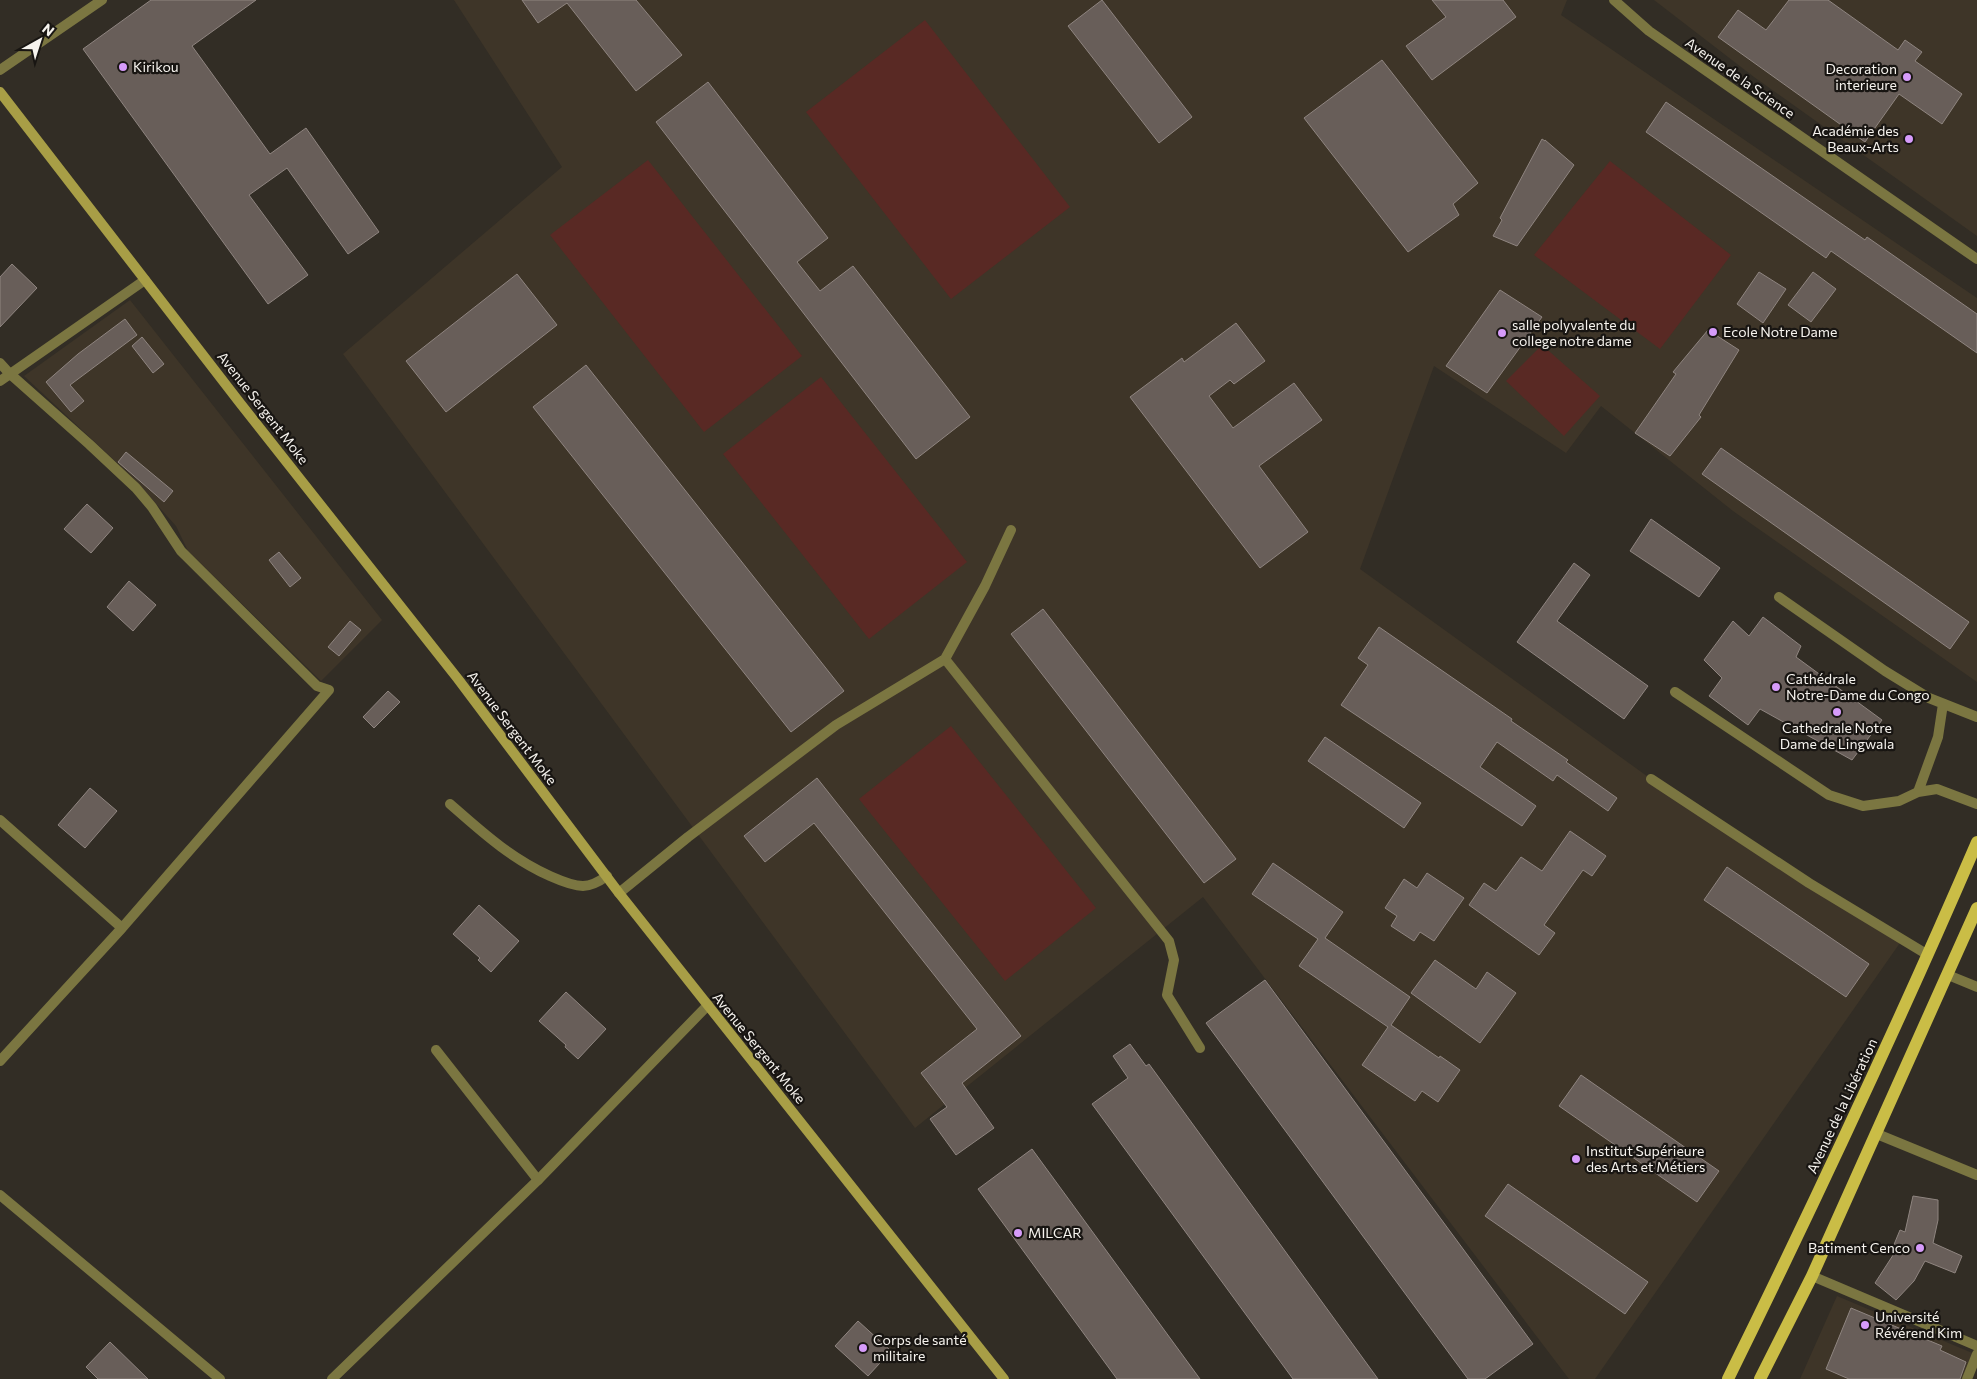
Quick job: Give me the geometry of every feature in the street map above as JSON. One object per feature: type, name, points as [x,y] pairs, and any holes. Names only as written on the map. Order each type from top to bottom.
[{"type":"main road","name":"Avenue Sergent Moke","points":[[0,92],[458,679],[619,893],[1004,1379]]},
{"type":"main road","name":"Avenue de la Libération","points":[[1728,1379],[1785,1263],[1928,956],[1977,842]]},
{"type":"main road","points":[[1760,1379],[1812,1276],[1977,908]]},
{"type":"street","points":[[0,70],[102,0]]},
{"type":"street","name":"Avenue de la Science","points":[[1614,0],[1649,31],[1977,259]]},
{"type":"street","points":[[0,381],[145,280]]},
{"type":"street","points":[[0,363],[136,488],[152,507],[181,551],[317,686],[329,690],[122,928],[0,1061]]},
{"type":"street","points":[[619,893],[688,837],[836,725],[946,659],[985,586],[1010,530]]},
{"type":"street","points":[[1779,597],[1885,671],[1929,698],[1977,717]]},
{"type":"street","points":[[946,659],[1169,941],[1174,960],[1167,995],[1200,1048]]},
{"type":"street","points":[[1675,692],[1829,795],[1863,806],[1899,801],[1918,792],[1937,789],[1977,804]]},
{"type":"street","points":[[1918,792],[1938,737],[1943,704]]},
{"type":"street","points":[[1651,779],[1809,883],[1928,956]]},
{"type":"street","points":[[450,804],[496,844],[522,863],[560,880],[582,886],[597,882],[607,876]]},
{"type":"street","points":[[0,820],[122,928]]},
{"type":"street","points":[[1948,975],[1977,988]]},
{"type":"street","points":[[332,1379],[538,1180],[708,1005]]},
{"type":"street","points":[[436,1050],[538,1180]]},
{"type":"street","points":[[1877,1134],[1977,1175]]},
{"type":"street","points":[[0,1195],[220,1379]]},
{"type":"street","points":[[1812,1276],[1977,1346]]},
{"type":"street","points":[[1967,1379],[1977,1354]]},
{"type":"shaded area","points":[[454,0],[1567,0],[1561,15],[1977,298],[1977,682],[1733,511],[1601,406],[1566,453],[1434,366],[1360,569],[1651,779],[1902,940],[1595,1379],[1569,1379],[1203,897],[915,1128],[343,354],[562,167]]},
{"type":"shaded area","name":"Académie des Beaux-Arts","points":[[1654,0],[1977,0],[1977,236],[1754,77]]},
{"type":"shaded area","points":[[925,20],[1070,207],[951,299],[806,112]]},
{"type":"shaded area","points":[[648,160],[802,356],[704,432],[550,235]]},
{"type":"shaded area","points":[[1610,161],[1731,255],[1660,349],[1534,255]]},
{"type":"shaded area","points":[[130,300],[382,620],[321,681],[188,551],[176,526],[129,474],[24,376]]},
{"type":"shaded area","points":[[1542,345],[1600,396],[1564,436],[1506,381]]},
{"type":"shaded area","points":[[821,377],[967,562],[869,639],[723,454]]},
{"type":"shaded area","points":[[951,726],[1096,908],[1005,981],[859,799]]},
{"type":"shaded area","name":"Université Révérend Kim","points":[[1837,1296],[1977,1355],[1967,1379],[1800,1379]]},
{"type":"building","points":[[151,0],[256,0],[192,46],[270,154],[306,128],[379,232],[348,254],[287,168],[249,195],[308,275],[268,304],[83,49]]},
{"type":"building","points":[[522,0],[636,0],[682,55],[636,91],[567,3],[538,23]]},
{"type":"building","points":[[1102,0],[1192,117],[1159,143],[1068,26]]},
{"type":"building","points":[[1432,0],[1503,0],[1516,17],[1432,80],[1406,46],[1446,17]]},
{"type":"building","points":[[1789,0],[1828,0],[1898,50],[1905,40],[1922,52],[1915,61],[1962,94],[1942,124],[1899,94],[1865,142],[1718,37],[1738,10],[1766,30]]},
{"type":"building","points":[[1382,60],[1478,183],[1453,204],[1459,215],[1408,252],[1304,118]]},
{"type":"building","points":[[708,82],[828,238],[797,262],[820,291],[853,266],[970,417],[916,459],[656,122]]},
{"type":"building","points":[[1666,102],[1865,240],[1867,237],[1977,314],[1977,353],[1831,251],[1826,258],[1646,132]]},
{"type":"building","points":[[1542,139],[1574,165],[1517,246],[1493,236],[1502,220],[1500,218]]},
{"type":"building","points":[[12,264],[37,288],[0,327],[0,277]]},
{"type":"building","points":[[1759,272],[1786,289],[1763,323],[1737,304]]},
{"type":"building","points":[[1813,272],[1836,289],[1811,322],[1788,305]]},
{"type":"building","points":[[517,274],[557,325],[446,412],[406,361]]},
{"type":"building","name":"salle polyvalente du college notre dame","points":[[1500,290],[1542,317],[1487,393],[1446,366]]},
{"type":"building","points":[[125,319],[137,335],[70,385],[84,401],[71,412],[46,382],[78,354]]},
{"type":"building","points":[[1236,323],[1265,361],[1234,384],[1230,380],[1209,396],[1233,428],[1294,383],[1322,420],[1259,466],[1308,532],[1260,568],[1130,397],[1182,358],[1184,362]]},
{"type":"building","points":[[1708,330],[1739,350],[1699,415],[1701,417],[1670,456],[1635,433],[1676,374],[1673,372]]},
{"type":"building","points":[[142,337],[164,364],[153,373],[132,346]]},
{"type":"building","points":[[586,365],[844,691],[791,732],[533,407]]},
{"type":"building","points":[[1721,448],[1969,622],[1950,649],[1702,474]]},
{"type":"building","points":[[126,452],[173,491],[164,502],[118,462]]},
{"type":"building","points":[[87,504],[113,528],[91,553],[64,529]]},
{"type":"building","points":[[1651,519],[1720,568],[1699,597],[1630,551]]},
{"type":"building","points":[[279,552],[301,578],[290,587],[269,560]]},
{"type":"building","points":[[1574,563],[1590,575],[1557,621],[1648,686],[1624,719],[1517,642]]},
{"type":"building","points":[[129,581],[156,605],[133,631],[107,607]]},
{"type":"building","points":[[1043,609],[1236,859],[1204,883],[1011,634]]},
{"type":"building","name":"Cathédrale Notre-Dame du Congo","points":[[1763,617],[1801,646],[1796,657],[1882,720],[1852,760],[1760,709],[1748,725],[1709,696],[1722,678],[1704,660],[1733,621],[1749,636]]},
{"type":"building","points":[[350,621],[361,630],[339,656],[328,647]]},
{"type":"building","points":[[1379,627],[1512,719],[1511,721],[1568,760],[1566,762],[1617,798],[1608,811],[1557,775],[1553,781],[1497,742],[1480,767],[1536,806],[1522,826],[1341,705],[1368,665],[1358,658]]},
{"type":"building","points":[[388,691],[400,702],[374,728],[363,717]]},
{"type":"building","points":[[1325,737],[1421,803],[1404,828],[1308,761]]},
{"type":"building","points":[[817,778],[1021,1036],[962,1083],[994,1128],[956,1155],[930,1119],[947,1107],[921,1073],[977,1029],[814,823],[765,862],[744,836]]},
{"type":"building","points":[[90,788],[117,811],[85,848],[58,825]]},
{"type":"building","points":[[1570,831],[1606,856],[1592,876],[1583,870],[1544,925],[1555,933],[1539,955],[1469,905],[1484,883],[1496,891],[1521,857],[1542,871]]},
{"type":"building","points":[[1273,863],[1343,912],[1325,938],[1410,997],[1391,1025],[1460,1070],[1438,1102],[1422,1091],[1415,1101],[1362,1065],[1388,1027],[1299,966],[1318,939],[1252,894]]},
{"type":"building","points":[[1727,867],[1869,964],[1846,997],[1704,900]]},
{"type":"building","points":[[1427,873],[1464,898],[1434,941],[1420,932],[1414,941],[1391,926],[1397,916],[1385,908],[1404,879],[1417,888]]},
{"type":"building","points":[[479,905],[519,941],[491,972],[478,960],[480,958],[453,934]]},
{"type":"building","points":[[1435,960],[1476,989],[1487,972],[1516,993],[1480,1043],[1411,993]]},
{"type":"building","points":[[1265,980],[1533,1344],[1485,1379],[1468,1379],[1206,1023]]},
{"type":"building","points":[[566,992],[606,1029],[578,1059],[565,1047],[566,1045],[539,1021]]},
{"type":"building","points":[[1130,1044],[1146,1066],[1149,1064],[1378,1379],[1293,1379],[1092,1104],[1128,1078],[1113,1056]]},
{"type":"building","points":[[1581,1075],[1719,1171],[1697,1202],[1559,1106]]},
{"type":"building","points":[[1032,1149],[1200,1379],[1117,1379],[978,1189]]},
{"type":"building","points":[[1508,1184],[1648,1282],[1625,1314],[1485,1216]]},
{"type":"building","name":"Batiment Cenco","points":[[1913,1196],[1938,1200],[1938,1220],[1933,1243],[1962,1256],[1955,1273],[1925,1261],[1914,1281],[1896,1300],[1875,1283],[1897,1249],[1893,1247],[1900,1230],[1905,1232]]},
{"type":"building","name":"Université Révérend Kim","points":[[1851,1308],[1942,1346],[1940,1350],[1966,1362],[1960,1379],[1849,1379],[1826,1369]]},
{"type":"building","name":"Corps de santé militaire","points":[[858,1321],[891,1351],[868,1376],[835,1346]]},
{"type":"building","points":[[110,1342],[148,1379],[98,1379],[86,1367]]},
{"type":"place","name":"Kirikou","points":[[123,67]]},
{"type":"place","name":"Decoration interieure","points":[[1907,77]]},
{"type":"place","name":"Académie des Beaux-Arts","points":[[1909,139]]},
{"type":"place","name":"Ecole Notre Dame","points":[[1713,332]]},
{"type":"place","name":"salle polyvalente du college notre dame","points":[[1502,333]]},
{"type":"place","name":"Cathédrale Notre-Dame du Congo","points":[[1776,687]]},
{"type":"place","name":"Cathedrale Notre Dame de Lingwala","points":[[1837,712]]},
{"type":"place","name":"Institut Supérieure des Arts et Métiers","points":[[1576,1159]]},
{"type":"place","name":"MILCAR","points":[[1018,1233]]},
{"type":"place","name":"Batiment Cenco","points":[[1920,1248]]},
{"type":"place","name":"Université Révérend Kim","points":[[1865,1325]]},
{"type":"place","name":"Corps de santé militaire","points":[[863,1348]]}]
